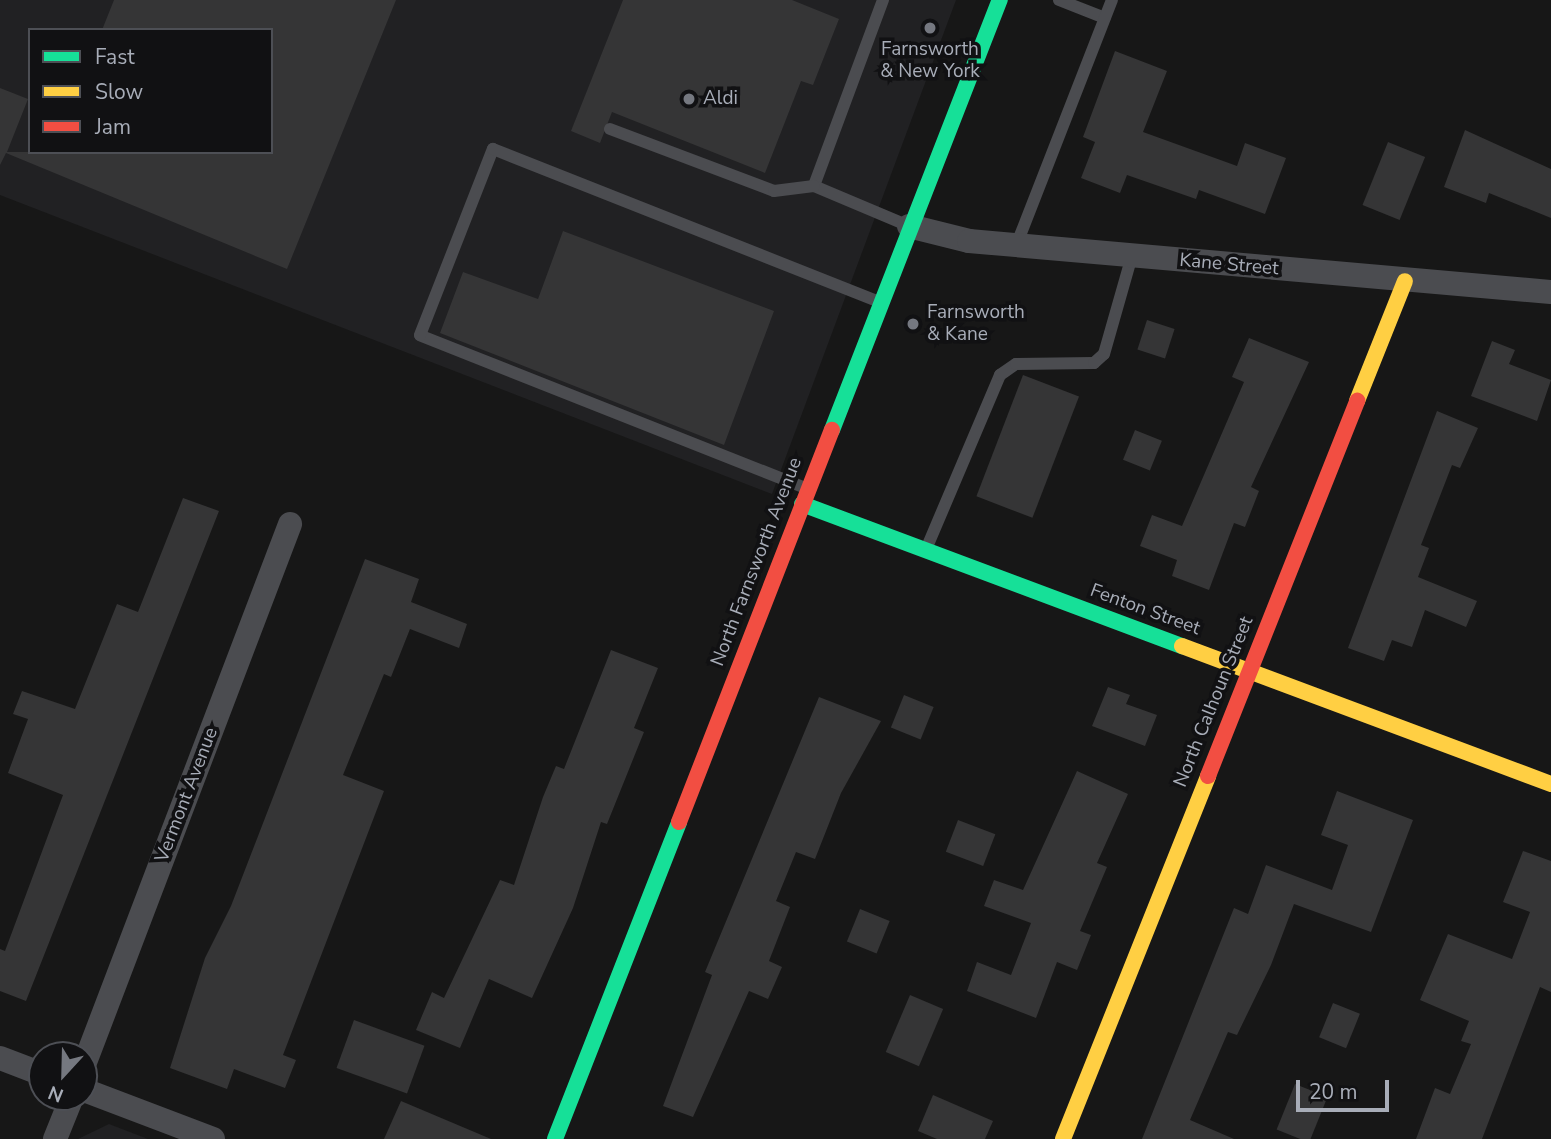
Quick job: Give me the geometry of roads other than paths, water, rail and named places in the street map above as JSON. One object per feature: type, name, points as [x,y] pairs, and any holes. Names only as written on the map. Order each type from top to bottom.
[{"type":"street","name":"North Farnsworth Avenue","points":[[555,1139],[879,302],[1000,0]]},
{"type":"street","name":"Kane Street","points":[[909,226],[1016,246],[1551,292]]},
{"type":"street","name":"North Calhoun Street","points":[[1063,1139],[1405,281]]},
{"type":"street","name":"Fenton Street","points":[[805,496],[925,550],[1551,784]]},
{"type":"street","name":"Vermont Avenue","points":[[93,1041],[290,524]]},
{"type":"street","points":[[0,1058],[28,1069]]},
{"type":"street","points":[[98,1095],[213,1139]]},
{"type":"street","points":[[55,1139],[66,1111]]},
{"type":"lane","points":[[1059,0],[1105,18]]},
{"type":"lane","points":[[1016,246],[1112,0]]},
{"type":"lane","points":[[814,186],[880,1]]},
{"type":"lane","points":[[610,129],[774,191],[814,186],[909,226]]},
{"type":"lane","points":[[805,496],[420,335],[493,149],[879,302]]},
{"type":"lane","points":[[925,550],[1000,375],[1016,363],[1094,363],[1104,355],[1132,256]]},
{"type":"place","name":"Farnsworth & New York","points":[[930,28]]},
{"type":"place","name":"Aldi","points":[[689,99]]},
{"type":"place","name":"Farnsworth & Kane","points":[[913,324]]}]
